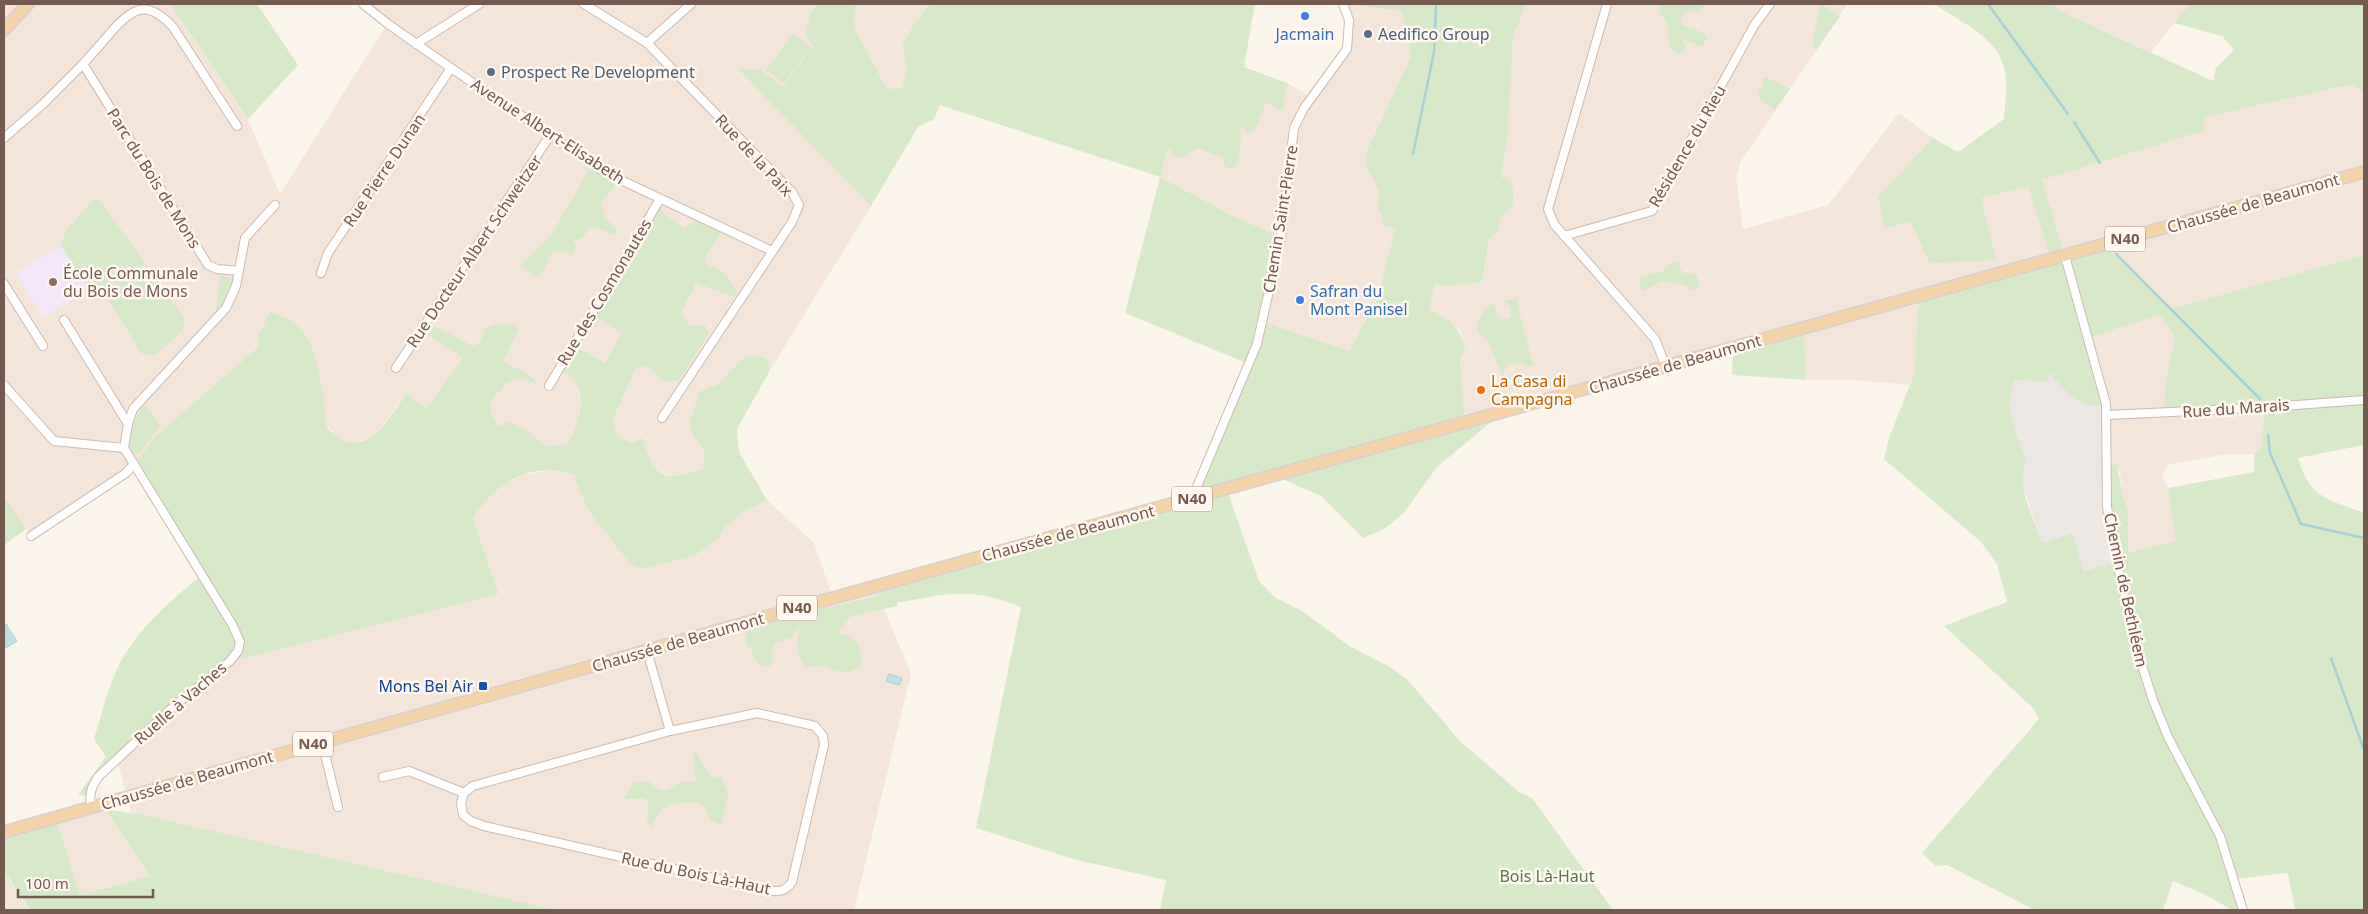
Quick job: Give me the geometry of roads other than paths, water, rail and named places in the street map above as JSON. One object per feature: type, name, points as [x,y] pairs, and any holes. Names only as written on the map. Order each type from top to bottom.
[{"type":"main road","points":[[4,30],[26,5]]},
{"type":"main road","name":"Chaussée de Beaumont","points":[[4,832],[2364,172]]},
{"type":"street","name":"Avenue Albert-Elisabeth","points":[[363,4],[416,44],[606,173],[772,251]]},
{"type":"street","points":[[463,4],[467,12]]},
{"type":"street","points":[[416,44],[479,4]]},
{"type":"street","name":"Rue de la Paix","points":[[584,4],[647,43],[792,192],[799,205],[792,222],[662,418]]},
{"type":"street","points":[[647,43],[691,4]]},
{"type":"street","name":"Chemin Saint-Pierre","points":[[1195,498],[1196,489],[1255,351],[1261,330],[1280,237],[1294,128],[1308,102],[1347,49],[1349,20],[1343,4]]},
{"type":"street","points":[[1607,4],[1548,209],[1550,217],[1564,236],[1655,339],[1664,367]]},
{"type":"street","name":"Résidence du Rieu","points":[[1564,236],[1652,211],[1755,24],[1770,4]]},
{"type":"street","points":[[4,138],[42,105],[83,64],[129,13],[144,8],[154,10],[162,15],[173,27],[237,126]]},
{"type":"street","name":"Parc du Bois de Mons","points":[[83,64],[208,265],[217,269],[239,271]]},
{"type":"street","name":"Rue Pierre Dunan","points":[[321,273],[328,253],[451,68]]},
{"type":"street","name":"Rue Docteur Albert Schweitzer","points":[[396,368],[551,134]]},
{"type":"street","name":"Rue des Cosmonautes","points":[[548,386],[660,199]]},
{"type":"street","points":[[31,536],[126,473],[134,464],[124,448],[133,409],[226,308],[232,296],[239,271],[245,238],[275,205]]},
{"type":"street","name":"Chemin de Bethléem","points":[[2065,256],[2100,375],[2108,415],[2105,472],[2107,507],[2117,562],[2137,650],[2152,700],[2168,737],[2220,836],[2243,910]]},
{"type":"street","points":[[4,284],[43,346]]},
{"type":"street","points":[[64,320],[128,424]]},
{"type":"street","points":[[4,385],[54,441],[124,448]]},
{"type":"street","name":"Rue du Marais","points":[[2108,415],[2254,408],[2364,400]]},
{"type":"street","name":"Ruelle à Vaches","points":[[91,807],[89,796],[91,788],[98,778],[172,708],[229,662],[238,651],[240,642],[232,624],[134,464]]},
{"type":"street","points":[[647,651],[670,732]]},
{"type":"street","name":"Rue du Bois Là-Haut","points":[[757,712],[811,724],[819,728],[823,736],[824,746],[792,882],[784,891],[767,890],[484,826],[462,815],[464,793],[473,786],[670,732],[757,712]]},
{"type":"street","points":[[322,742],[338,807]]},
{"type":"street","points":[[383,777],[408,771],[464,793]]},
{"type":"water","points":[[6,624],[17,641],[4,649],[4,626]]},
{"type":"water","points":[[889,674],[902,678],[899,685],[886,681]]},
{"type":"waterway","points":[[1413,154],[1434,52],[1436,4]]},
{"type":"waterway","points":[[1988,4],[2068,114]]},
{"type":"waterway","points":[[2074,122],[2100,163]]},
{"type":"waterway","points":[[2116,254],[2260,399]]},
{"type":"waterway","points":[[2268,435],[2270,453],[2301,524],[2364,538]]},
{"type":"waterway","points":[[2331,658],[2364,750]]},
{"type":"place","name":"Jacmain","points":[[1305,16]]},
{"type":"place","name":"Aedifico Group","points":[[1368,34]]},
{"type":"place","name":"Prospect Re Development","points":[[491,72]]},
{"type":"place","name":"École Communale du Bois de Mons","points":[[53,282]]},
{"type":"place","name":"Safran du Mont Panisel","points":[[1300,300]]},
{"type":"place","name":"La Casa di Campagna","points":[[1481,390]]},
{"type":"place","name":"Mons Bel Air","points":[[483,686]]},
{"type":"park label","name":"Bois Là-Haut","points":[[1547,876]]}]
